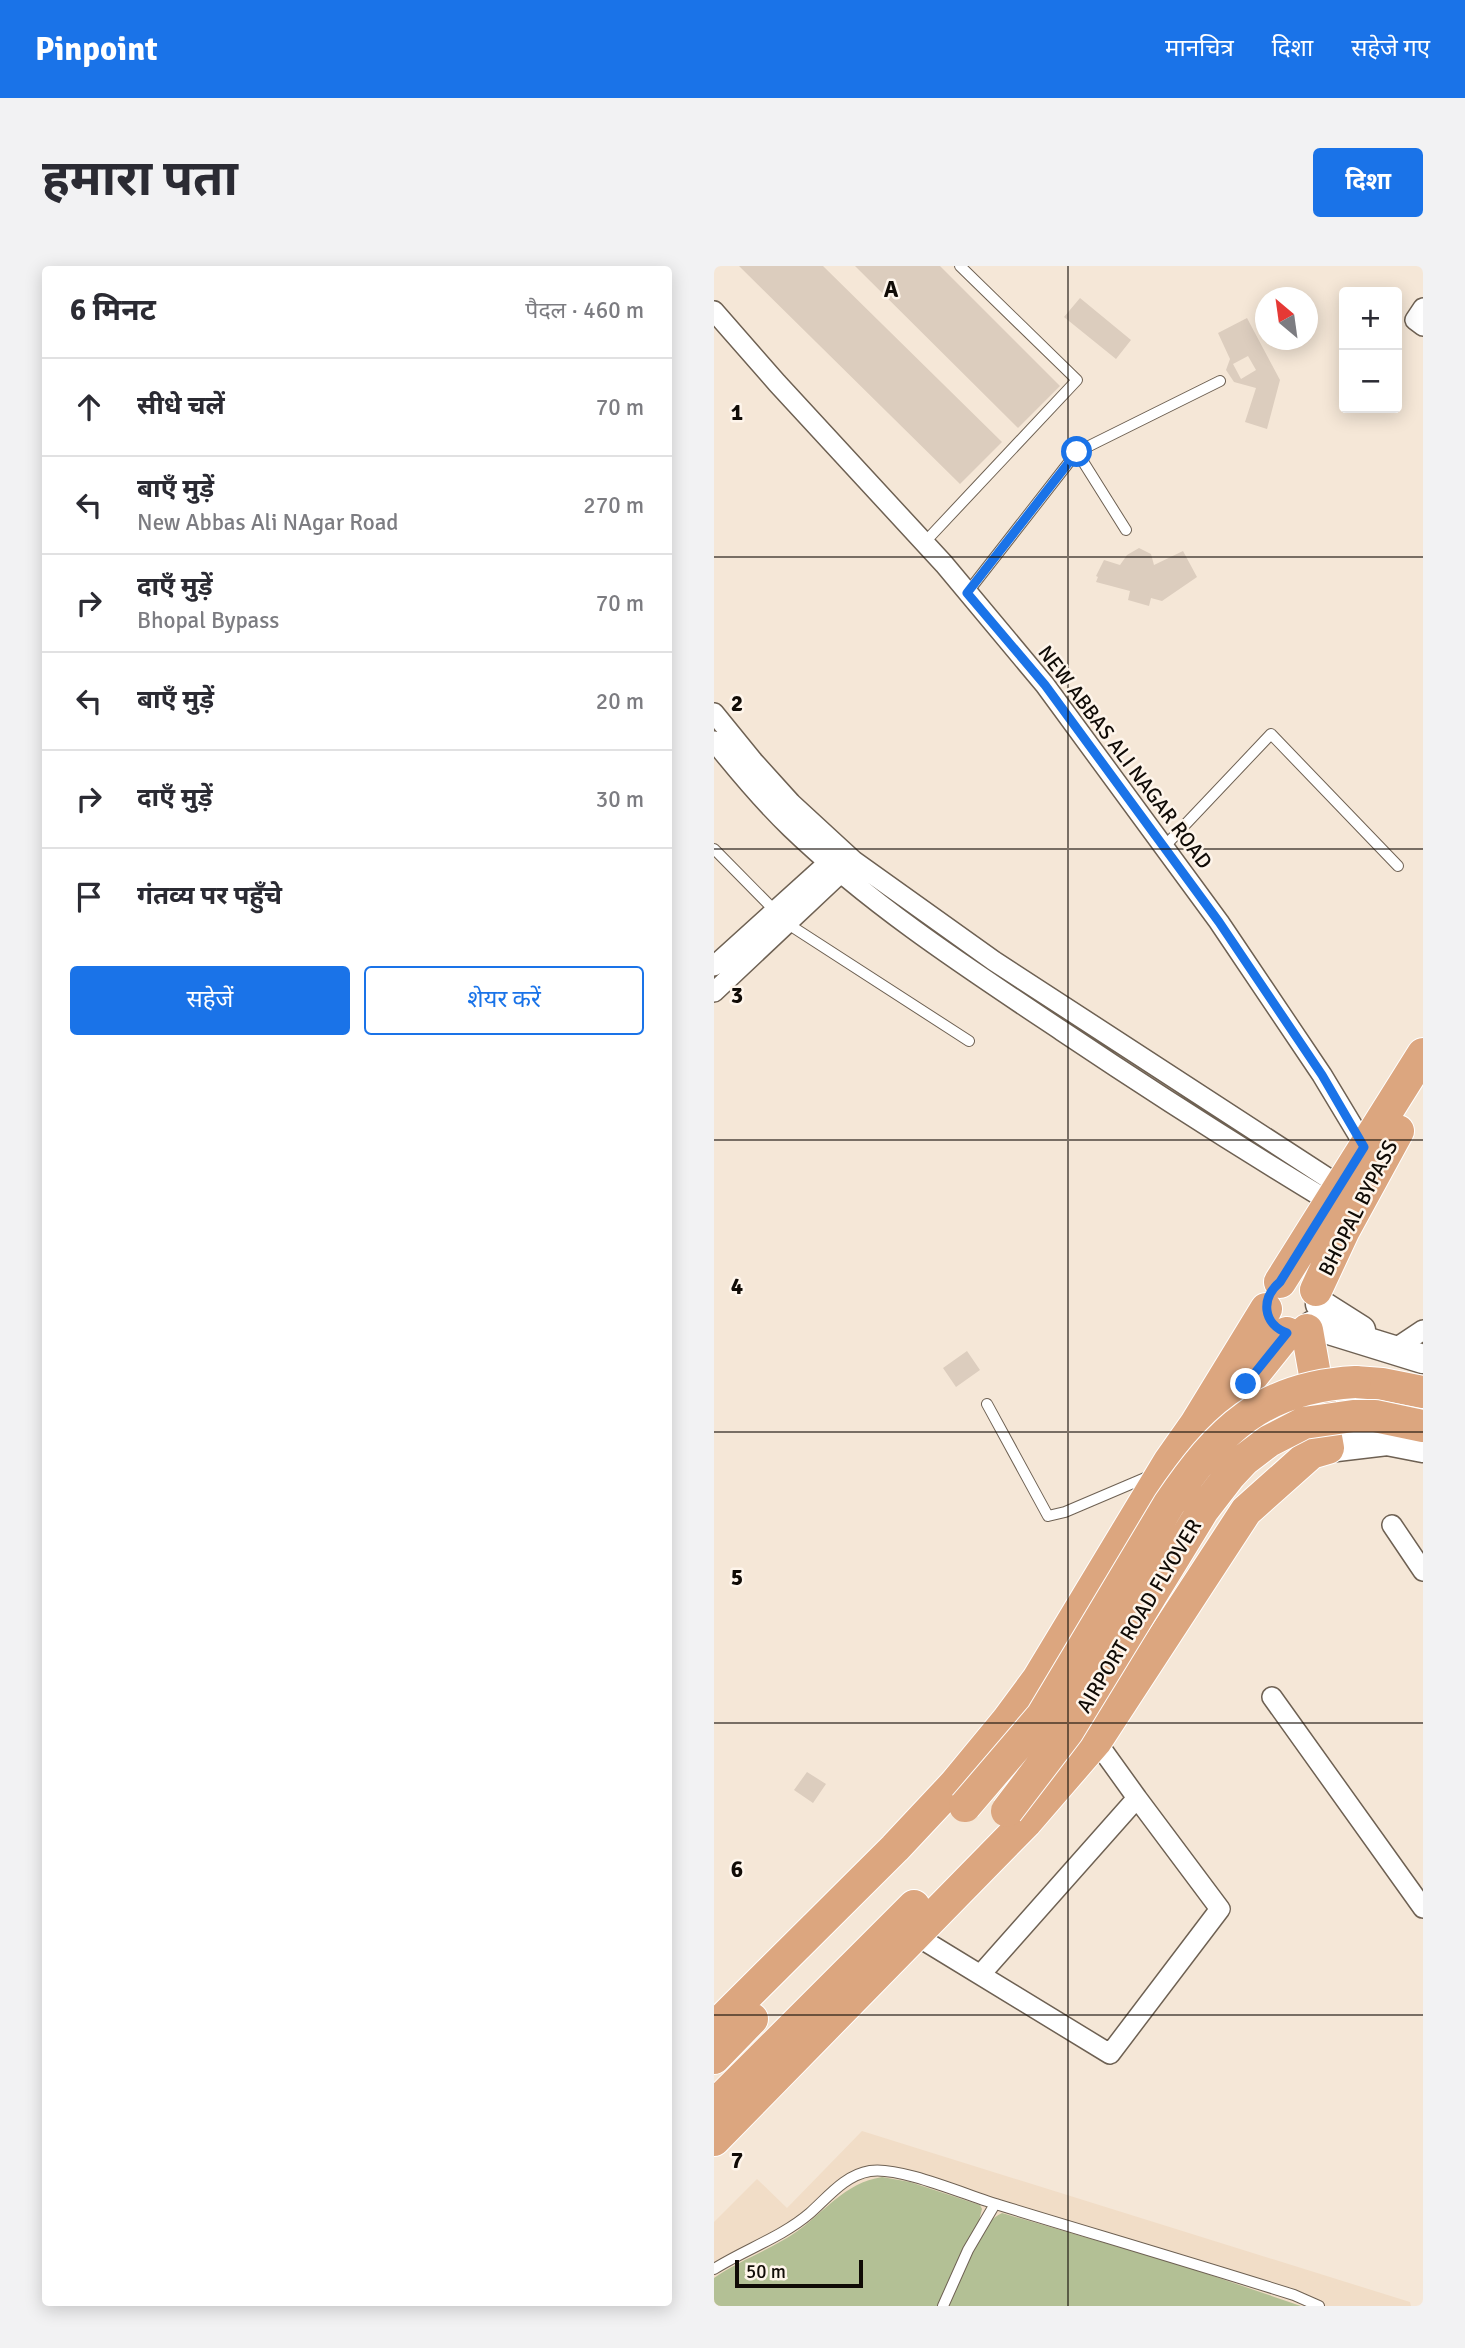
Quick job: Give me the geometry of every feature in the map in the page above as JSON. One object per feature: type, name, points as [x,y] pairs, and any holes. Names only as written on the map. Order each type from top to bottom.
[{"type":"main road","name":"BHOPAL BYPASS","points":[[1195,1425],[1246,1384],[1306,1319],[1372,1156],[1423,1054]]},
{"type":"main road","name":"BHOPAL BYPASS","points":[[1195,1425],[1335,1194],[1372,1156],[1423,1091]]},
{"type":"main road","points":[[714,2106],[1026,1822],[1096,1741],[1246,1511],[1320,1450],[1306,1319],[1310,1284],[1295,1279],[1273,1296],[1273,1325],[1306,1319]]},
{"type":"main road","name":"AIRPORT ROAD FLYOVER","points":[[902,1856],[965,1806],[1042,1716],[1179,1489],[1205,1455],[1229,1430],[1266,1403],[1309,1387],[1355,1382],[1423,1391]]},
{"type":"main road","name":"AIRPORT ROAD FLYOVER","points":[[914,1926],[1049,1758],[1081,1711],[1203,1510],[1244,1460],[1269,1441],[1304,1423],[1353,1416],[1375,1416],[1423,1426]]},
{"type":"main road","points":[[714,2058],[865,1905],[1038,1679],[1169,1462],[1195,1425]]},
{"type":"main road","points":[[714,2028],[902,1856]]},
{"type":"main road","points":[[714,2140],[914,1926]]},
{"type":"street","points":[[1423,308],[1415,320],[1423,326]]},
{"type":"street","name":"NEW ABBAS ALI NAGAR ROAD","points":[[714,311],[924,543],[1045,685],[1219,922],[1322,1075],[1372,1156]]},
{"type":"street","points":[[714,713],[875,900],[1002,991],[1210,1129],[1335,1194]]},
{"type":"street","points":[[714,741],[792,828],[842,861]]},
{"type":"street","points":[[714,992],[781,918],[842,861]]},
{"type":"street","points":[[714,966],[781,918]]},
{"type":"street","points":[[1306,1319],[1423,1359]]},
{"type":"street","points":[[1393,1350],[1423,1331]]},
{"type":"street","points":[[1320,1450],[1387,1441],[1423,1448]]},
{"type":"street","points":[[1392,1525],[1423,1571]]},
{"type":"street","points":[[1272,1697],[1423,1908]]},
{"type":"street","points":[[914,1926],[981,1974],[1110,2054],[1220,1909],[1096,1741]]},
{"type":"street","points":[[981,1974],[1138,1798]]},
{"type":"lane","points":[[924,543],[1077,380],[960,266]]},
{"type":"lane","points":[[967,593],[1077,452],[1220,381]]},
{"type":"lane","points":[[1077,452],[1126,530]]},
{"type":"lane","points":[[1164,846],[1271,734],[1398,866]]},
{"type":"lane","points":[[714,849],[781,918],[969,1041]]},
{"type":"lane","points":[[987,1404],[1048,1516],[1065,1512],[1158,1472],[1169,1462]]},
{"type":"lane","points":[[714,2269],[790,2230],[834,2189],[853,2177],[870,2171],[884,2171],[914,2177],[1283,2291],[1318,2306]]},
{"type":"lane","points":[[943,2306],[968,2250],[995,2204]]},
{"type":"shaded area","points":[[862,2131],[1410,2302],[1411,2306],[714,2306],[714,2222],[757,2179],[787,2208]]},
{"type":"green space","points":[[882,2177],[910,2182],[980,2205],[982,2209],[940,2306],[714,2306],[714,2278],[796,2232],[857,2185]]},
{"type":"green space","points":[[1002,2213],[1184,2266],[1301,2306],[948,2306],[977,2241],[993,2219]]},
{"type":"building","points":[[739,266],[823,266],[1002,442],[960,484]]},
{"type":"building","points":[[855,266],[940,266],[1060,386],[1018,428]]},
{"type":"building","points":[[1080,298],[1131,340],[1116,359],[1064,317]]},
{"type":"building","points":[[1247,318],[1255,333],[1255,350],[1264,350],[1280,380],[1267,429],[1245,422],[1256,388],[1234,382],[1226,370],[1230,359],[1218,333]],"holes":[[[1248,356],[1256,370],[1241,379],[1233,364]]]},
{"type":"building","points":[[1139,548],[1151,554],[1154,565],[1183,551],[1197,577],[1162,601],[1151,598],[1149,606],[1128,600],[1130,591],[1096,582],[1104,560],[1120,565],[1127,555]]},
{"type":"building","points":[[967,1351],[980,1370],[956,1387],[943,1368]]},
{"type":"building","points":[[807,1772],[826,1784],[813,1803],[794,1790]]},
{"type":"route","points":[[1077,452],[967,593],[1045,685],[1219,922],[1322,1075],[1364,1147],[1280,1282],[1269,1294],[1266,1301],[1268,1318],[1273,1325],[1287,1333],[1246,1384]]}]
